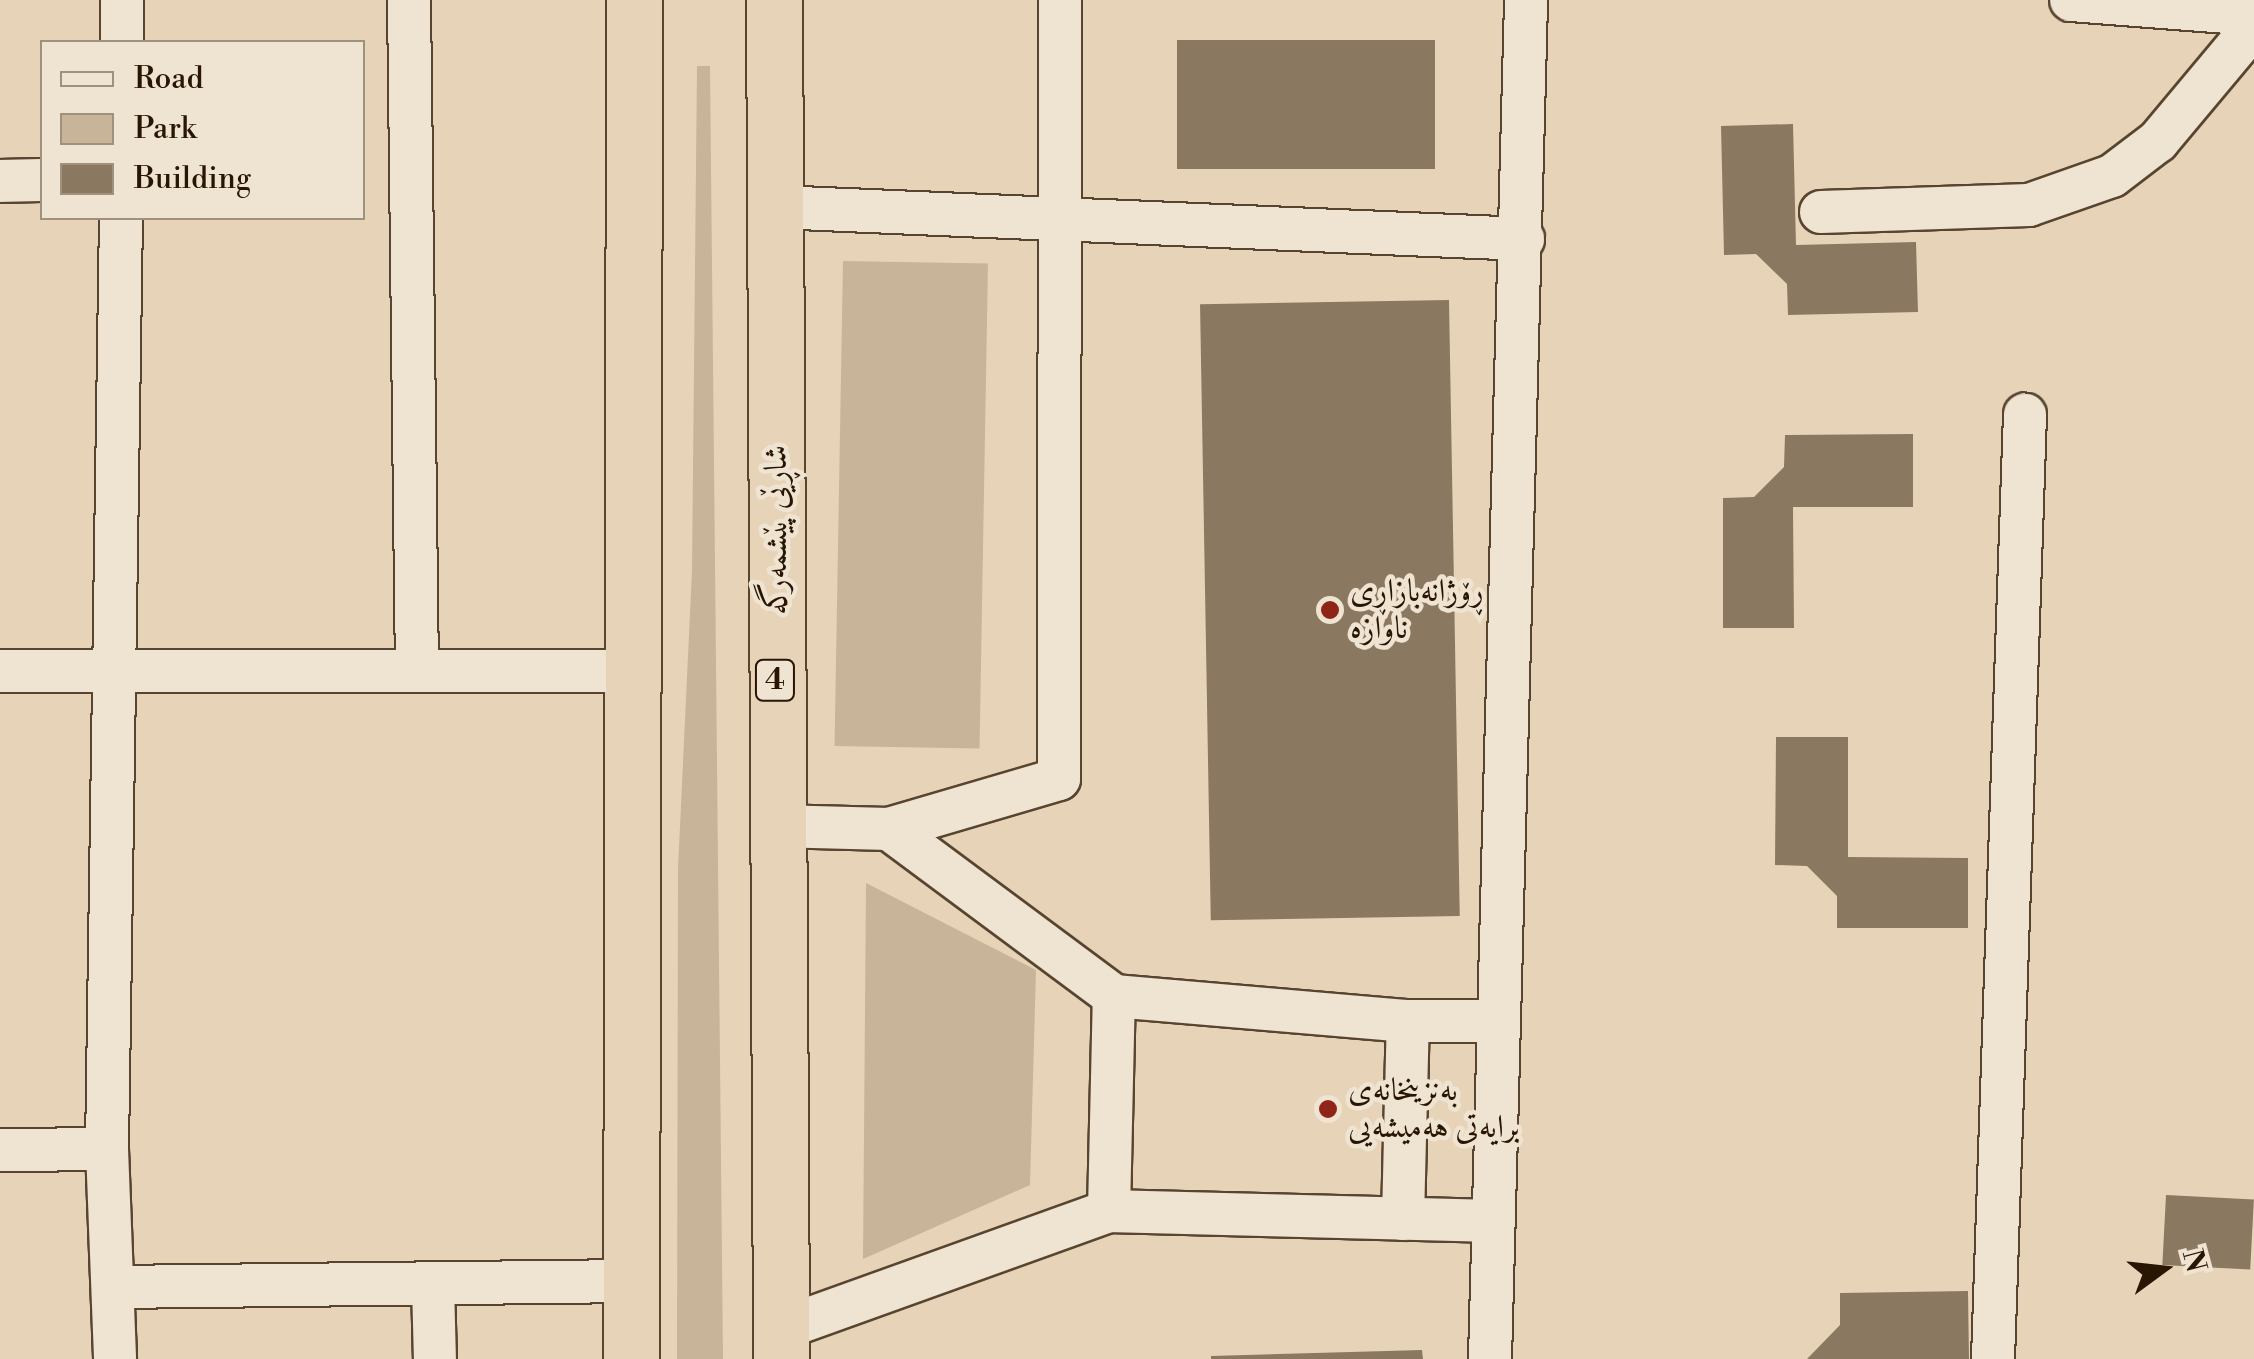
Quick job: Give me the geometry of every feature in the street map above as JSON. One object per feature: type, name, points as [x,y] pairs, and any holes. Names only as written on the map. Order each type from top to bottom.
[{"type":"highway","points":[[631,1359],[636,671],[634,0]]},
{"type":"highway","name":"شاڕێی پێشمەرگە","points":[[774,0],[775,826],[781,1344]]},
{"type":"street","points":[[122,0],[122,40]]},
{"type":"street","points":[[408,0],[418,672]]},
{"type":"street","points":[[775,826],[889,828],[1059,779],[1060,0]]},
{"type":"street","points":[[1490,1359],[1523,239],[1526,0]]},
{"type":"street","points":[[2072,0],[2254,14]]},
{"type":"street","points":[[1822,212],[2030,205],[2112,176],[2158,141],[2254,26]]},
{"type":"street","points":[[0,181],[40,180]]},
{"type":"street","points":[[776,207],[1058,215],[1523,239]]},
{"type":"street","points":[[115,1359],[106,1149],[118,671],[121,220]]},
{"type":"street","points":[[1993,1359],[2025,416]]},
{"type":"street","points":[[0,671],[636,671]]},
{"type":"street","points":[[889,828],[1114,996],[1408,1020],[1498,1021]]},
{"type":"street","points":[[1109,1212],[1114,996]]},
{"type":"street","points":[[1403,1218],[1408,1020]]},
{"type":"street","points":[[0,1150],[106,1149]]},
{"type":"street","points":[[781,1344],[1109,1212],[1493,1221]]},
{"type":"street","points":[[113,1287],[632,1281]]},
{"type":"street","points":[[433,1285],[435,1359]]},
{"type":"green space","points":[[697,66],[710,66],[723,1359],[677,1359],[678,869],[692,571]]},
{"type":"green space","points":[[843,261],[988,264],[980,748],[835,746]]},
{"type":"green space","points":[[866,883],[1036,970],[1030,1185],[863,1259]]},
{"type":"building","points":[[1177,40],[1435,40],[1435,169],[1177,169]]},
{"type":"building","points":[[1793,124],[1796,245],[1916,242],[1918,312],[1788,315],[1787,284],[1756,254],[1724,255],[1721,126]]},
{"type":"building","name":"ڕۆژانەبازاڕی ناوازە","points":[[1449,300],[1460,916],[1211,920],[1200,304]]},
{"type":"building","points":[[1913,434],[1913,507],[1793,507],[1794,628],[1723,628],[1723,498],[1754,497],[1784,467],[1785,435]]},
{"type":"building","points":[[1776,737],[1848,737],[1848,857],[1968,858],[1968,928],[1837,928],[1837,896],[1807,866],[1775,865]]},
{"type":"building","points":[[2166,1195],[2254,1200],[2250,1270],[2162,1265]]},
{"type":"building","points":[[1968,1291],[1969,1359],[1807,1359],[1840,1325],[1840,1293]]},
{"type":"building","points":[[1422,1350],[1423,1359],[1211,1359],[1211,1356]]},
{"type":"place","name":"ڕۆژانەبازاڕی ناوازە","points":[[1330,610]]},
{"type":"place","name":"بەنزینخانەی برایەتی هەمیشەیی","points":[[1328,1109]]}]
